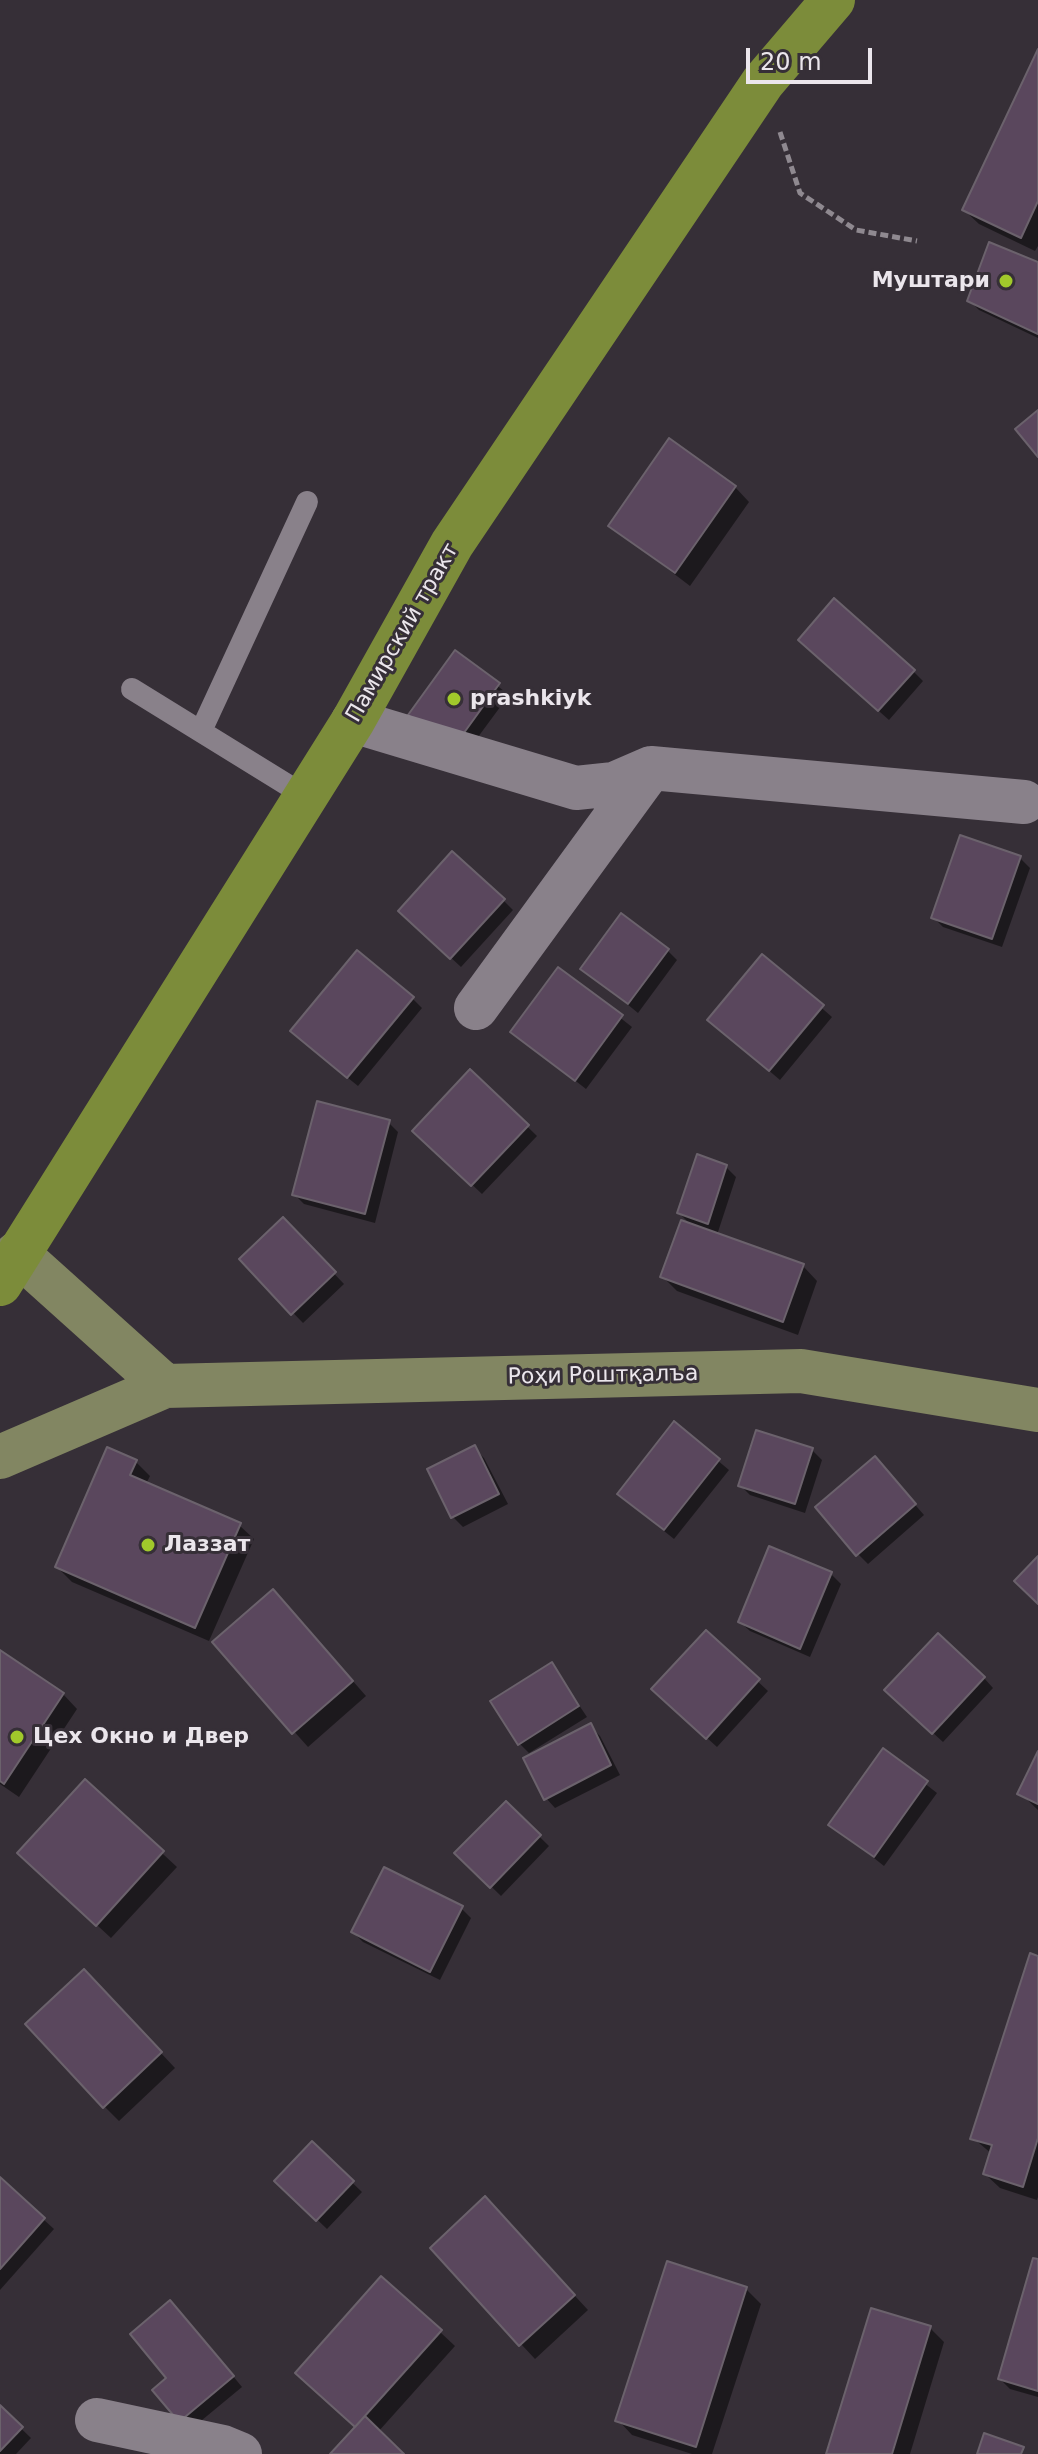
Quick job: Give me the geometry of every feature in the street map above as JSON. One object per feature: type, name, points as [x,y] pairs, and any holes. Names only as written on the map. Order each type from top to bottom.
[{"type":"main road","name":"Памирский тракт","points":[[9,1269],[307,797],[452,544],[763,82],[833,0]]},
{"type":"main road","points":[[9,1269],[165,1386]]},
{"type":"main road","name":"Роҳи Роштқалъа","points":[[0,1457],[165,1386],[801,1371],[1038,1410]]},
{"type":"street","points":[[353,721],[576,788],[614,784],[651,768],[1024,802]]},
{"type":"street","points":[[476,1008],[651,768]]},
{"type":"street","points":[[97,2420],[223,2447],[240,2454]]},
{"type":"lane","points":[[201,731],[307,502]]},
{"type":"lane","points":[[132,689],[307,797]]},
{"type":"path","points":[[763,82],[800,193],[856,230],[917,241]]},
{"type":"building","points":[[1038,49],[1038,201],[1021,238],[962,210]]},
{"type":"building","name":"Муштари","points":[[989,242],[1038,262],[1038,334],[967,301]]},
{"type":"building","points":[[1038,410],[1038,457],[1015,429]]},
{"type":"building","points":[[669,438],[736,486],[675,573],[608,526]]},
{"type":"building","points":[[834,598],[915,670],[878,711],[798,640]]},
{"type":"building","name":"prashkiyk","points":[[455,650],[500,683],[453,748],[408,715]]},
{"type":"building","points":[[960,835],[1021,856],[992,939],[931,918]]},
{"type":"building","points":[[452,851],[505,899],[450,959],[398,911]]},
{"type":"building","points":[[621,913],[669,949],[628,1004],[580,969]]},
{"type":"building","points":[[357,950],[414,997],[347,1078],[290,1031]]},
{"type":"building","points":[[762,954],[824,1005],[769,1071],[707,1020]]},
{"type":"building","points":[[558,967],[623,1015],[575,1081],[510,1032]]},
{"type":"building","points":[[470,1069],[529,1125],[471,1186],[412,1131]]},
{"type":"building","points":[[317,1101],[390,1120],[365,1214],[292,1195]]},
{"type":"building","points":[[697,1154],[727,1165],[708,1224],[677,1213]]},
{"type":"building","points":[[283,1217],[336,1272],[291,1315],[239,1259]]},
{"type":"building","points":[[681,1220],[804,1264],[783,1322],[660,1277]]},
{"type":"building","points":[[674,1421],[720,1459],[664,1530],[617,1494]]},
{"type":"building","points":[[756,1430],[813,1448],[795,1504],[738,1486]]},
{"type":"building","points":[[475,1445],[499,1494],[451,1518],[427,1469]]},
{"type":"building","name":"Лаззат","points":[[107,1447],[137,1460],[130,1475],[241,1523],[195,1628],[55,1567]]},
{"type":"building","points":[[875,1456],[916,1504],[856,1556],[815,1507]]},
{"type":"building","points":[[769,1546],[832,1572],[800,1649],[738,1622]]},
{"type":"building","points":[[1038,1556],[1038,1604],[1014,1581]]},
{"type":"building","points":[[273,1589],[353,1681],[292,1734],[212,1642]]},
{"type":"building","points":[[706,1630],[760,1679],[706,1739],[651,1689]]},
{"type":"building","points":[[938,1633],[985,1677],[932,1734],[884,1690]]},
{"type":"building","name":"Цех Окно и Двер","points":[[0,1650],[64,1693],[4,1784],[0,1781]]},
{"type":"building","points":[[552,1662],[579,1706],[518,1745],[490,1701]]},
{"type":"building","points":[[591,1723],[611,1765],[544,1800],[523,1758]]},
{"type":"building","points":[[883,1748],[928,1781],[874,1857],[828,1825]]},
{"type":"building","points":[[1038,1751],[1038,1804],[1017,1794]]},
{"type":"building","points":[[85,1779],[164,1851],[96,1926],[17,1853]]},
{"type":"building","points":[[506,1801],[541,1835],[490,1888],[454,1853]]},
{"type":"building","points":[[384,1867],[463,1906],[430,1972],[351,1932]]},
{"type":"building","points":[[1030,1953],[1038,1956],[1038,2138],[1023,2187],[983,2174],[992,2145],[970,2139]]},
{"type":"building","points":[[84,1969],[162,2052],[103,2108],[25,2024]]},
{"type":"building","points":[[312,2141],[354,2181],[316,2221],[274,2181]]},
{"type":"building","points":[[0,2177],[45,2218],[0,2269]]},
{"type":"building","points":[[485,2196],[575,2295],[519,2346],[430,2248]]},
{"type":"building","points":[[1033,2258],[1038,2259],[1038,2391],[998,2379]]},
{"type":"building","points":[[667,2261],[747,2287],[696,2447],[615,2421]]},
{"type":"building","points":[[381,2276],[442,2330],[355,2427],[295,2373]]},
{"type":"building","points":[[170,2300],[234,2376],[179,2422],[152,2390],[166,2378],[130,2334]]},
{"type":"building","points":[[871,2308],[931,2326],[892,2454],[826,2454]]},
{"type":"building","points":[[0,2405],[23,2427],[0,2451]]},
{"type":"building","points":[[365,2416],[404,2454],[330,2454]]},
{"type":"building","points":[[984,2433],[1024,2447],[1021,2454],[977,2454]]},
{"type":"place","name":"Муштари","points":[[1006,281]]},
{"type":"place","name":"prashkiyk","points":[[454,699]]},
{"type":"place","name":"Лаззат","points":[[148,1545]]},
{"type":"place","name":"Цех Окно и Двер","points":[[17,1737]]}]
